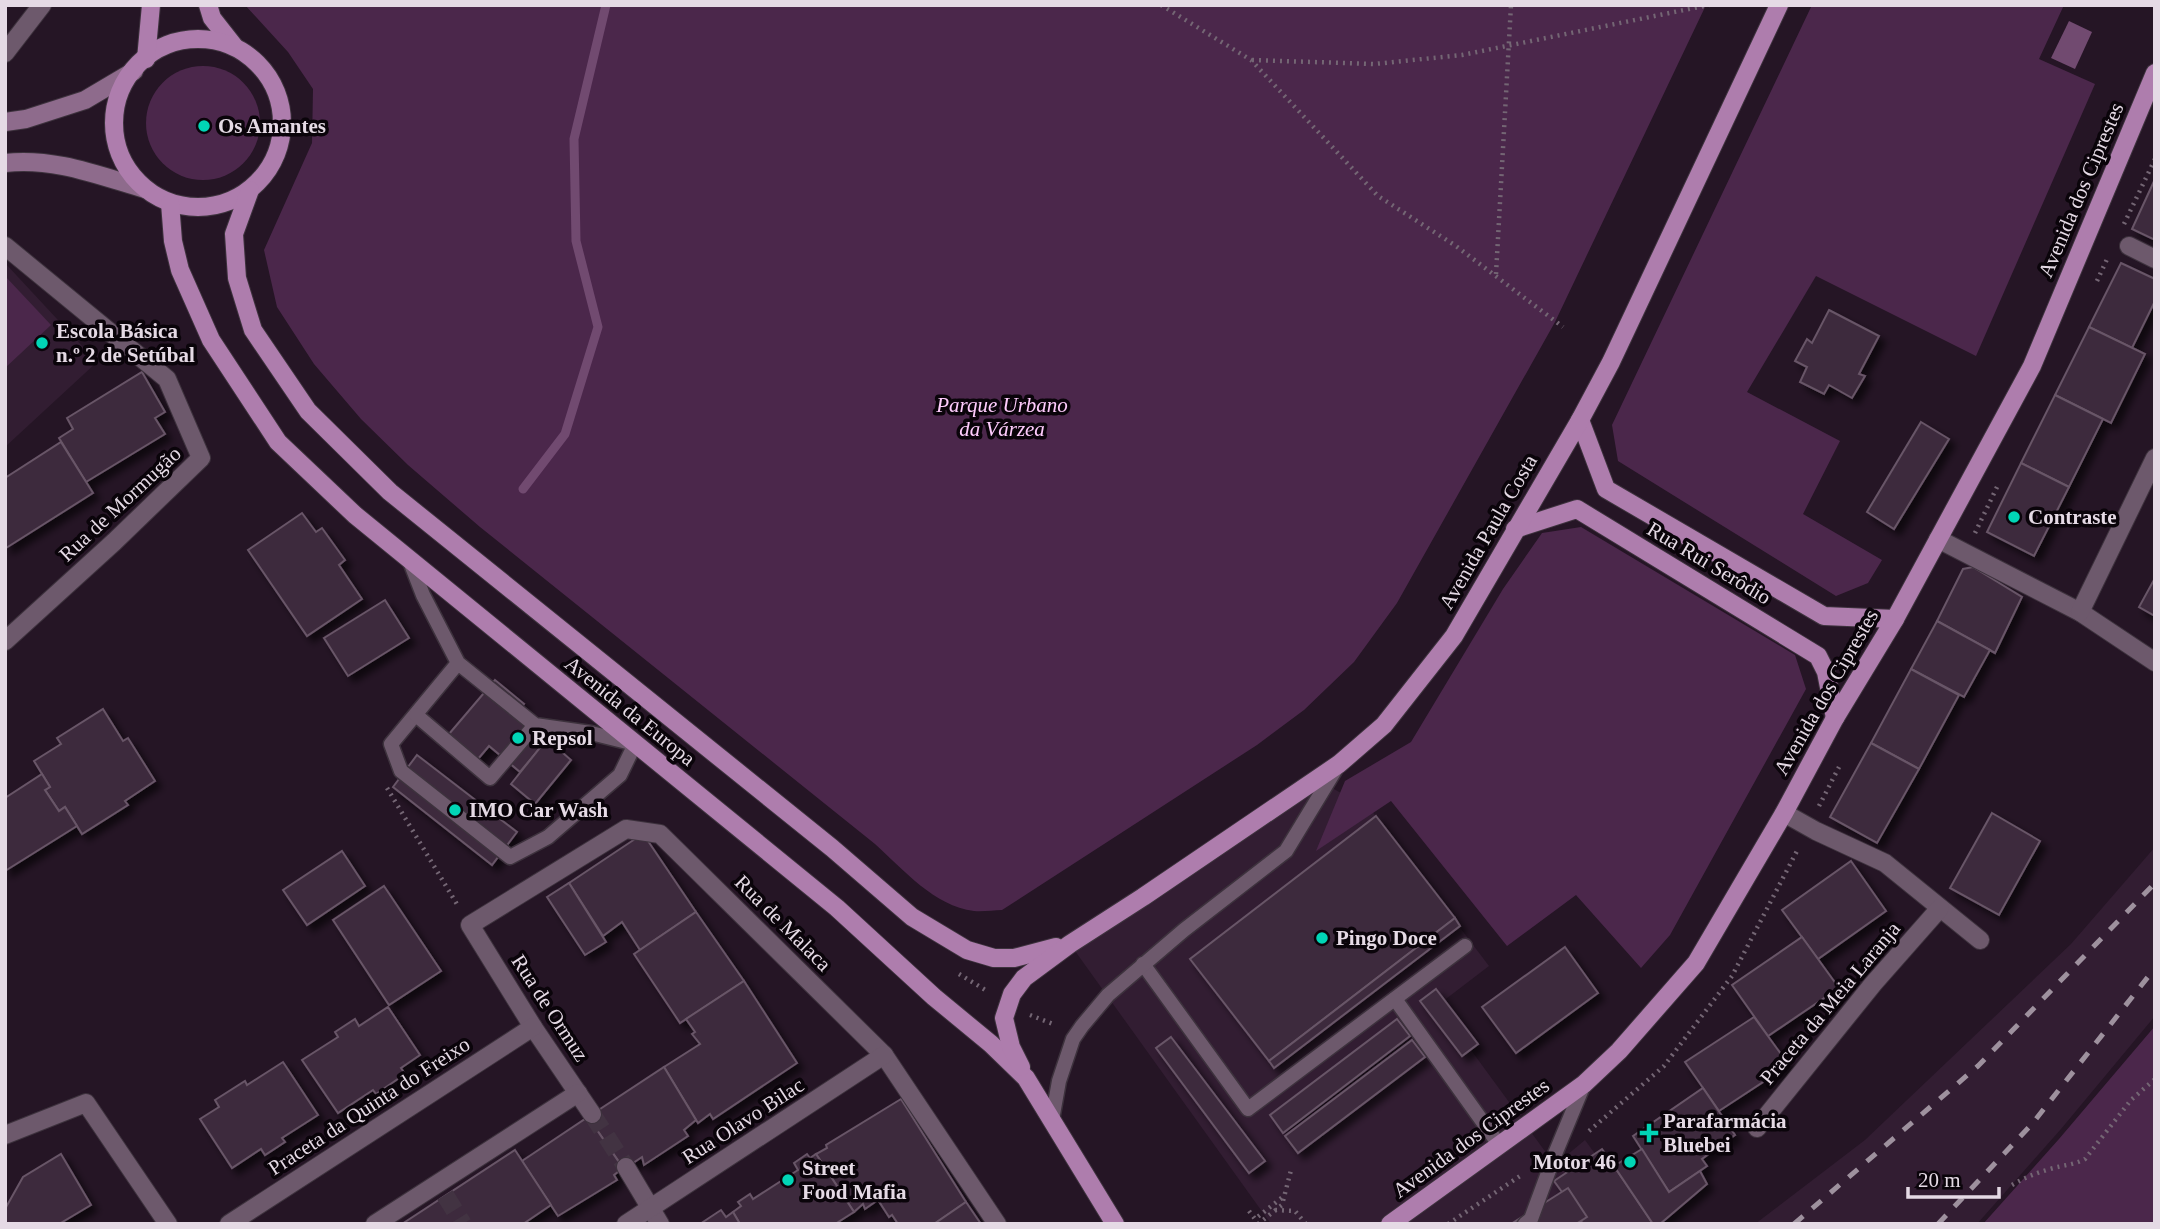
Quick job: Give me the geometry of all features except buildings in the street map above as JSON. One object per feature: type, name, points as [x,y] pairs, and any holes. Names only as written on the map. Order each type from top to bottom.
[{"type":"main road","points":[[145,189],[126,167],[116,140],[114,112],[123,84],[140,65],[151,5]]},
{"type":"main road","points":[[208,5],[212,18],[236,49]]},
{"type":"main road","name":"Avenida Paula Costa","points":[[1026,1078],[1011,1047],[1004,1018],[1008,1004],[1024,978],[1070,944],[1339,764],[1384,725],[1454,636],[1580,420],[1669,240],[1779,5]]},
{"type":"main road","points":[[5,122],[26,119],[85,100],[165,46],[191,39],[218,41],[236,49],[263,69],[277,92],[283,118],[280,145],[269,170],[250,190],[227,203],[198,208],[170,203],[145,189],[84,171],[44,162],[5,163]]},
{"type":"main road","name":"Avenida dos Ciprestes","points":[[1391,1224],[1584,1084],[1619,1051],[1696,962],[1784,813],[1835,718],[1895,619],[2032,366],[2155,73]]},
{"type":"main road","name":"Avenida da Europa","points":[[250,190],[234,234],[237,278],[253,330],[308,411],[390,492],[832,848],[912,917],[967,950],[994,958],[1014,958],[1070,944]]},
{"type":"main road","name":"Avenida da Europa","points":[[170,203],[173,242],[180,270],[211,341],[278,442],[355,515],[837,908],[934,997],[991,1044],[1026,1078],[1115,1224]]},
{"type":"main road","name":"Rua Rui Serôdio","points":[[1580,420],[1606,489],[1824,616],[1895,619]]},
{"type":"main road","name":"Rua Rui Serôdio","points":[[1515,529],[1577,509],[1818,656],[1826,672],[1835,718]]},
{"type":"street","points":[[5,53],[42,5]]},
{"type":"street","name":"Rua de Mormugão","points":[[5,246],[167,379],[201,458],[5,641]]},
{"type":"street","points":[[2129,246],[2155,259]]},
{"type":"street","points":[[2080,612],[2155,458]]},
{"type":"street","points":[[1938,539],[2080,612],[2155,662]]},
{"type":"street","points":[[1784,813],[1885,863],[1980,940]]},
{"type":"street","name":"Rua de Malaca","points":[[470,925],[626,830],[660,834],[884,1055],[997,1224]]},
{"type":"street","name":"Praceta da Meia Laranja","points":[[1757,1128],[1873,984],[1940,908]]},
{"type":"street","name":"Rua de Ormuz","points":[[470,925],[533,1027],[592,1114]]},
{"type":"street","name":"Praceta da Quinta do Freixo","points":[[229,1224],[533,1027]]},
{"type":"street","name":"Rua Olavo Bilac","points":[[626,1224],[655,1216],[884,1055]]},
{"type":"street","points":[[375,1224],[442,1189],[578,1093]]},
{"type":"street","points":[[5,1135],[86,1104],[168,1224]]},
{"type":"street","points":[[626,1167],[655,1216]]},
{"type":"lane","points":[[409,559],[423,594],[458,663],[535,725],[590,733],[635,744],[620,775],[548,837],[510,857],[401,771],[391,744],[458,663]]},
{"type":"lane","points":[[416,715],[489,778],[535,725]]},
{"type":"lane","points":[[1052,1120],[1059,1081],[1073,1039],[1108,995],[1184,930],[1286,851],[1339,764]]},
{"type":"lane","points":[[1143,964],[1248,1110],[1465,946]]},
{"type":"lane","points":[[1395,999],[1500,1146]]},
{"type":"lane","points":[[1525,1224],[1531,1220],[1584,1084]]},
{"type":"path","points":[[1161,5],[1251,60],[1378,195],[1496,275],[1563,327]]},
{"type":"path","points":[[1496,275],[1511,5]]},
{"type":"path","points":[[1251,60],[1374,64],[1462,55],[1709,5]]},
{"type":"path","points":[[386,783],[388,792],[470,925]]},
{"type":"path","points":[[955,972],[987,991]]},
{"type":"path","points":[[1023,1013],[1053,1024]]},
{"type":"path","points":[[2012,1185],[2029,1175],[2085,1159],[2132,1100],[2155,1079]]},
{"type":"path","points":[[1258,1224],[1282,1205],[1291,1170]]},
{"type":"path","points":[[1249,1211],[1255,1219],[1284,1196]]},
{"type":"path","points":[[1275,1210],[1295,1211],[1306,1224]]},
{"type":"shaded area","points":[[2069,21],[2092,32],[2075,69],[2051,58]]},
{"type":"shaded area","name":"Escola Básica n.º 2 de Setúbal","points":[[5,263],[97,362],[5,447]]},
{"type":"shaded area","points":[[1318,780],[1371,810],[1489,966],[1438,1005],[1555,1165],[1585,1140],[1646,1224],[1271,1224],[1070,944]]},
{"type":"shaded area","points":[[2155,847],[2155,1016],[1977,1224],[1755,1224],[1865,1140],[2071,944]]},
{"type":"green space","name":"Parque Urbano da Várzea","points":[[245,5],[1706,5],[1555,322],[1397,603],[1354,662],[1304,710],[1257,745],[1002,910],[974,911],[946,902],[920,885],[875,844],[480,527],[408,465],[361,419],[314,364],[277,307],[264,250],[312,143],[313,89],[288,52]]},
{"type":"green space","points":[[1812,5],[2064,5],[2039,59],[2095,84],[1976,356],[1816,276],[1747,392],[1840,441],[1803,514],[1882,560],[1868,583],[1836,596],[1618,461],[1612,425]]},
{"type":"green space","points":[[203,66],[225,70],[243,83],[256,101],[260,123],[256,145],[243,163],[225,176],[203,180],[181,176],[163,163],[150,145],[146,123],[150,101],[163,83],[181,70]]},
{"type":"green space","points":[[5,276],[51,325],[5,368]]},
{"type":"green space","points":[[1581,527],[1795,655],[1806,689],[1670,935],[1641,968],[1576,895],[1507,946],[1391,801],[1316,851],[1345,781],[1411,742],[1503,589],[1542,533]]},
{"type":"green space","points":[[2155,1026],[2155,1224],[1983,1224],[2059,1139]]},
{"type":"waterway","points":[[523,489],[565,434],[598,327],[576,241],[574,139],[606,5]]},
{"type":"tunnel","points":[[592,1114],[626,1167]]},
{"type":"tunnel","points":[[445,1195],[463,1224]]},
{"type":"railway","points":[[1794,1224],[1978,1066],[2155,883]]},
{"type":"railway","points":[[1938,1224],[2032,1124],[2155,968]]},
{"type":"place","name":"Os Amantes","points":[[204,126]]},
{"type":"place","name":"Escola Básica n.º 2 de Setúbal","points":[[42,343]]},
{"type":"place","name":"Contraste","points":[[2014,517]]},
{"type":"place","name":"Repsol","points":[[518,738]]},
{"type":"place","name":"IMO Car Wash","points":[[455,810]]},
{"type":"place","name":"Pingo Doce","points":[[1322,938]]},
{"type":"place","name":"Parafarmácia Bluebei","points":[[1649,1133]]},
{"type":"place","name":"Motor 46","points":[[1630,1162]]},
{"type":"place","name":"Street Food Mafia","points":[[788,1180]]}]
